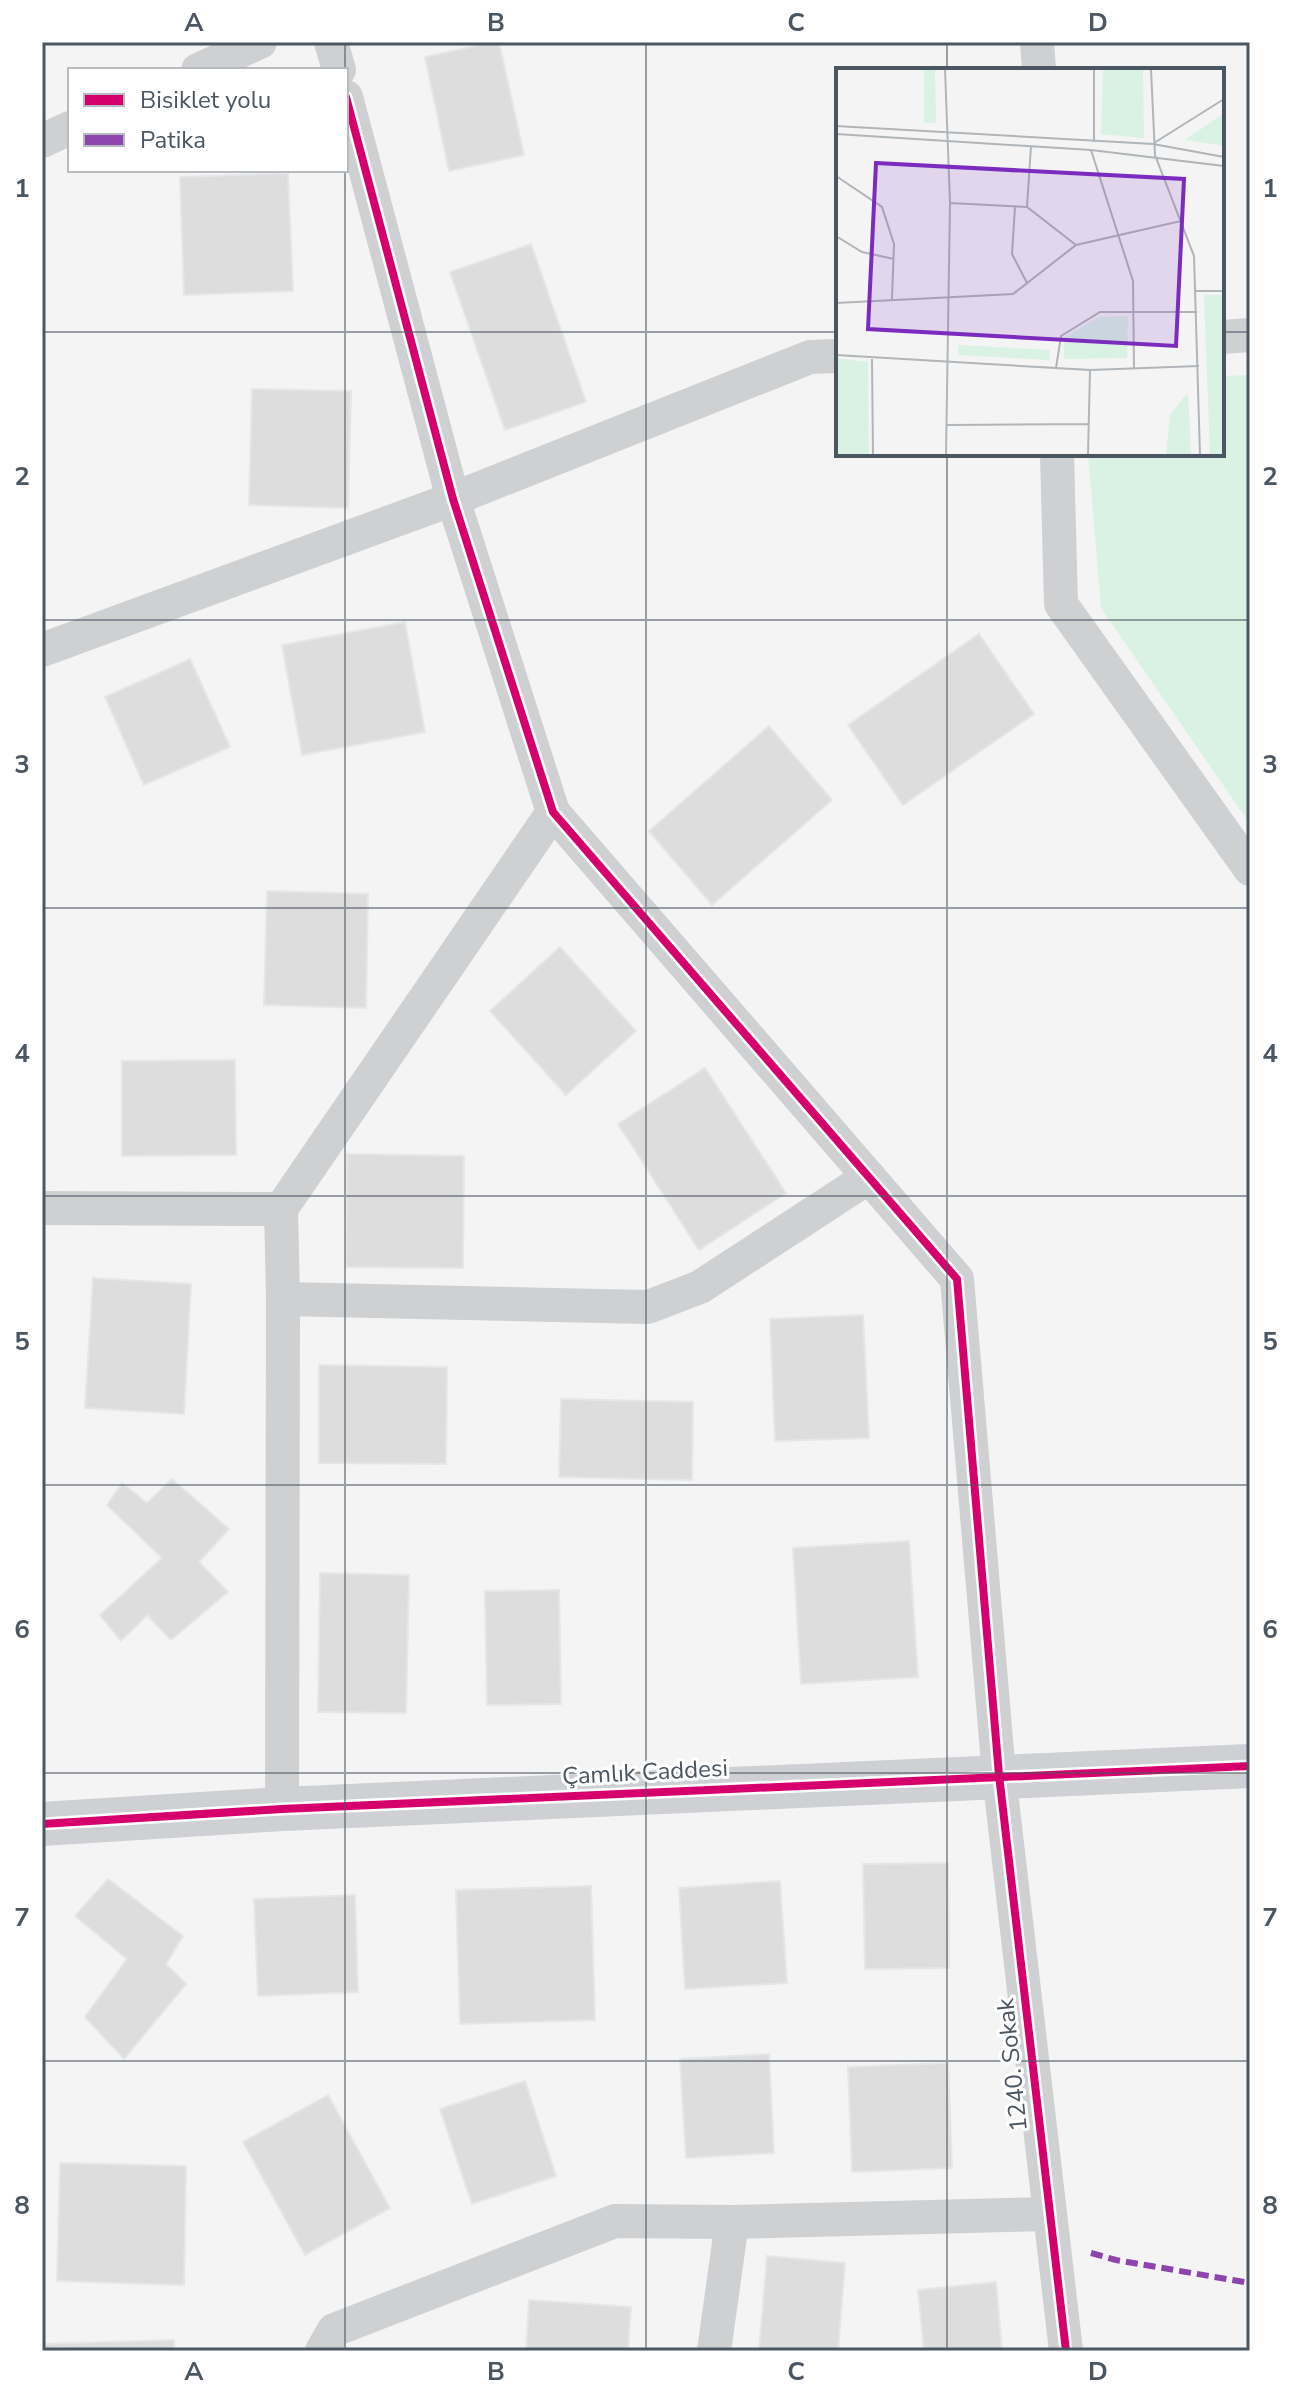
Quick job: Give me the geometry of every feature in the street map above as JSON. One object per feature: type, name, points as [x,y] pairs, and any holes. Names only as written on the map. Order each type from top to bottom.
[{"type":"street","points":[[202,68],[260,42]]},
{"type":"street","points":[[331,42],[338,68]]},
{"type":"street","points":[[1037,42],[1039,68]]},
{"type":"street","points":[[282,1809],[281,1209],[553,812],[453,499],[348,105]]},
{"type":"street","points":[[42,141],[68,129]]},
{"type":"street","points":[[1224,337],[1250,335]]},
{"type":"street","points":[[42,650],[453,499],[810,357],[836,356]]},
{"type":"street","points":[[1057,456],[1061,604],[1250,869]]},
{"type":"street","name":"1240. Sokak","points":[[553,812],[957,1279],[999,1775],[1066,2351]]},
{"type":"street","points":[[283,1299],[648,1307],[700,1287],[869,1177]]},
{"type":"street","points":[[42,1208],[281,1209]]},
{"type":"street","name":"Çamlık Caddesi","points":[[42,1824],[282,1809],[1250,1766]]},
{"type":"street","points":[[322,2351],[334,2330],[615,2221],[732,2222],[1048,2214]]},
{"type":"street","points":[[714,2351],[732,2222]]},
{"type":"green space","points":[[1250,375],[1250,824],[1101,608],[1088,456],[1224,456],[1224,376]]},
{"type":"building","points":[[499,42],[524,155],[449,171],[425,57]]},
{"type":"building","points":[[288,173],[293,291],[184,295],[180,177]]},
{"type":"building","points":[[531,244],[586,402],[505,430],[450,272]]},
{"type":"building","points":[[252,389],[351,391],[348,508],[249,505]]},
{"type":"building","points":[[405,622],[425,732],[302,755],[282,645]]},
{"type":"building","points":[[979,634],[1034,714],[903,805],[848,725]]},
{"type":"building","points":[[190,659],[230,747],[144,785],[105,697]]},
{"type":"building","points":[[769,726],[832,800],[712,905],[649,831]]},
{"type":"building","points":[[267,891],[368,894],[366,1008],[264,1005]]},
{"type":"building","points":[[560,947],[636,1031],[566,1095],[490,1011]]},
{"type":"building","points":[[235,1060],[236,1155],[122,1156],[122,1061]]},
{"type":"building","points":[[705,1068],[786,1193],[699,1250],[618,1124]]},
{"type":"building","points":[[347,1154],[464,1156],[463,1268],[346,1267]]},
{"type":"building","points":[[93,1278],[191,1284],[184,1414],[85,1408]]},
{"type":"building","points":[[863,1315],[869,1438],[775,1441],[770,1319]]},
{"type":"building","points":[[319,1365],[447,1367],[446,1464],[319,1463]]},
{"type":"building","points":[[561,1399],[693,1402],[692,1480],[559,1477]]},
{"type":"building","points":[[172,1479],[229,1529],[199,1562],[228,1592],[171,1640],[147,1615],[121,1641],[100,1615],[162,1558],[107,1505],[122,1483],[147,1503]]},
{"type":"building","points":[[909,1541],[918,1677],[801,1684],[793,1548]]},
{"type":"building","points":[[320,1573],[409,1575],[406,1713],[318,1712]]},
{"type":"building","points":[[559,1590],[561,1704],[487,1705],[485,1591]]},
{"type":"building","points":[[948,1863],[949,1968],[865,1969],[863,1864]]},
{"type":"building","points":[[108,1879],[183,1936],[166,1964],[186,1984],[124,2059],[85,2017],[127,1959],[75,1916]]},
{"type":"building","points":[[780,1881],[787,1983],[685,1989],[679,1888]]},
{"type":"building","points":[[591,1886],[595,2020],[460,2024],[456,1890]]},
{"type":"building","points":[[355,1895],[358,1992],[258,1996],[254,1899]]},
{"type":"building","points":[[769,2054],[774,2153],[686,2158],[680,2059]]},
{"type":"building","points":[[948,2063],[952,2168],[852,2172],[848,2067]]},
{"type":"building","points":[[525,2081],[556,2176],[472,2204],[440,2109]]},
{"type":"building","points":[[328,2095],[390,2208],[305,2255],[243,2142]]},
{"type":"building","points":[[60,2163],[186,2166],[184,2285],[57,2281]]},
{"type":"building","points":[[767,2256],[845,2263],[838,2351],[759,2351]]},
{"type":"building","points":[[996,2282],[1002,2351],[924,2351],[918,2290]]},
{"type":"building","points":[[529,2300],[631,2307],[628,2351],[526,2351]]},
{"type":"building","points":[[174,2340],[174,2351],[42,2351],[42,2344]]},
{"type":"marked path","points":[[1091,2253],[1250,2283]]},
{"type":"cycle path","points":[[348,105],[453,499],[553,812],[957,1279],[999,1775],[1066,2351]]},
{"type":"cycle path","points":[[42,1824],[282,1809],[1250,1766]]}]
